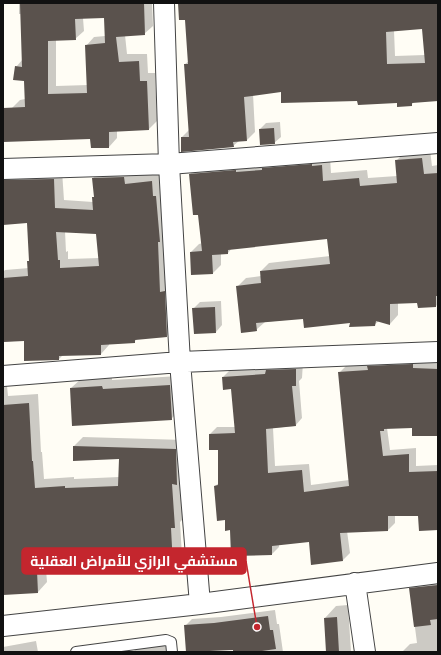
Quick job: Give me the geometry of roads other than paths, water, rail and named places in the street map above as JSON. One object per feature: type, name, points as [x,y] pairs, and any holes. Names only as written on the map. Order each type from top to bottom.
[{"type":"street","points":[[164,3],[169,164],[180,362],[200,604]]},
{"type":"street","points":[[3,169],[169,164],[438,143]]},
{"type":"street","points":[[3,376],[180,362],[438,352]]},
{"type":"street","points":[[3,626],[200,604],[438,573]]},
{"type":"street","points":[[355,583],[365,652]]},
{"type":"lane","points":[[76,652],[130,649],[166,640],[171,642],[172,652]]},
{"type":"place","name":"مستشفي الرازي للأمراض العقلية","points":[[257,627]]}]
